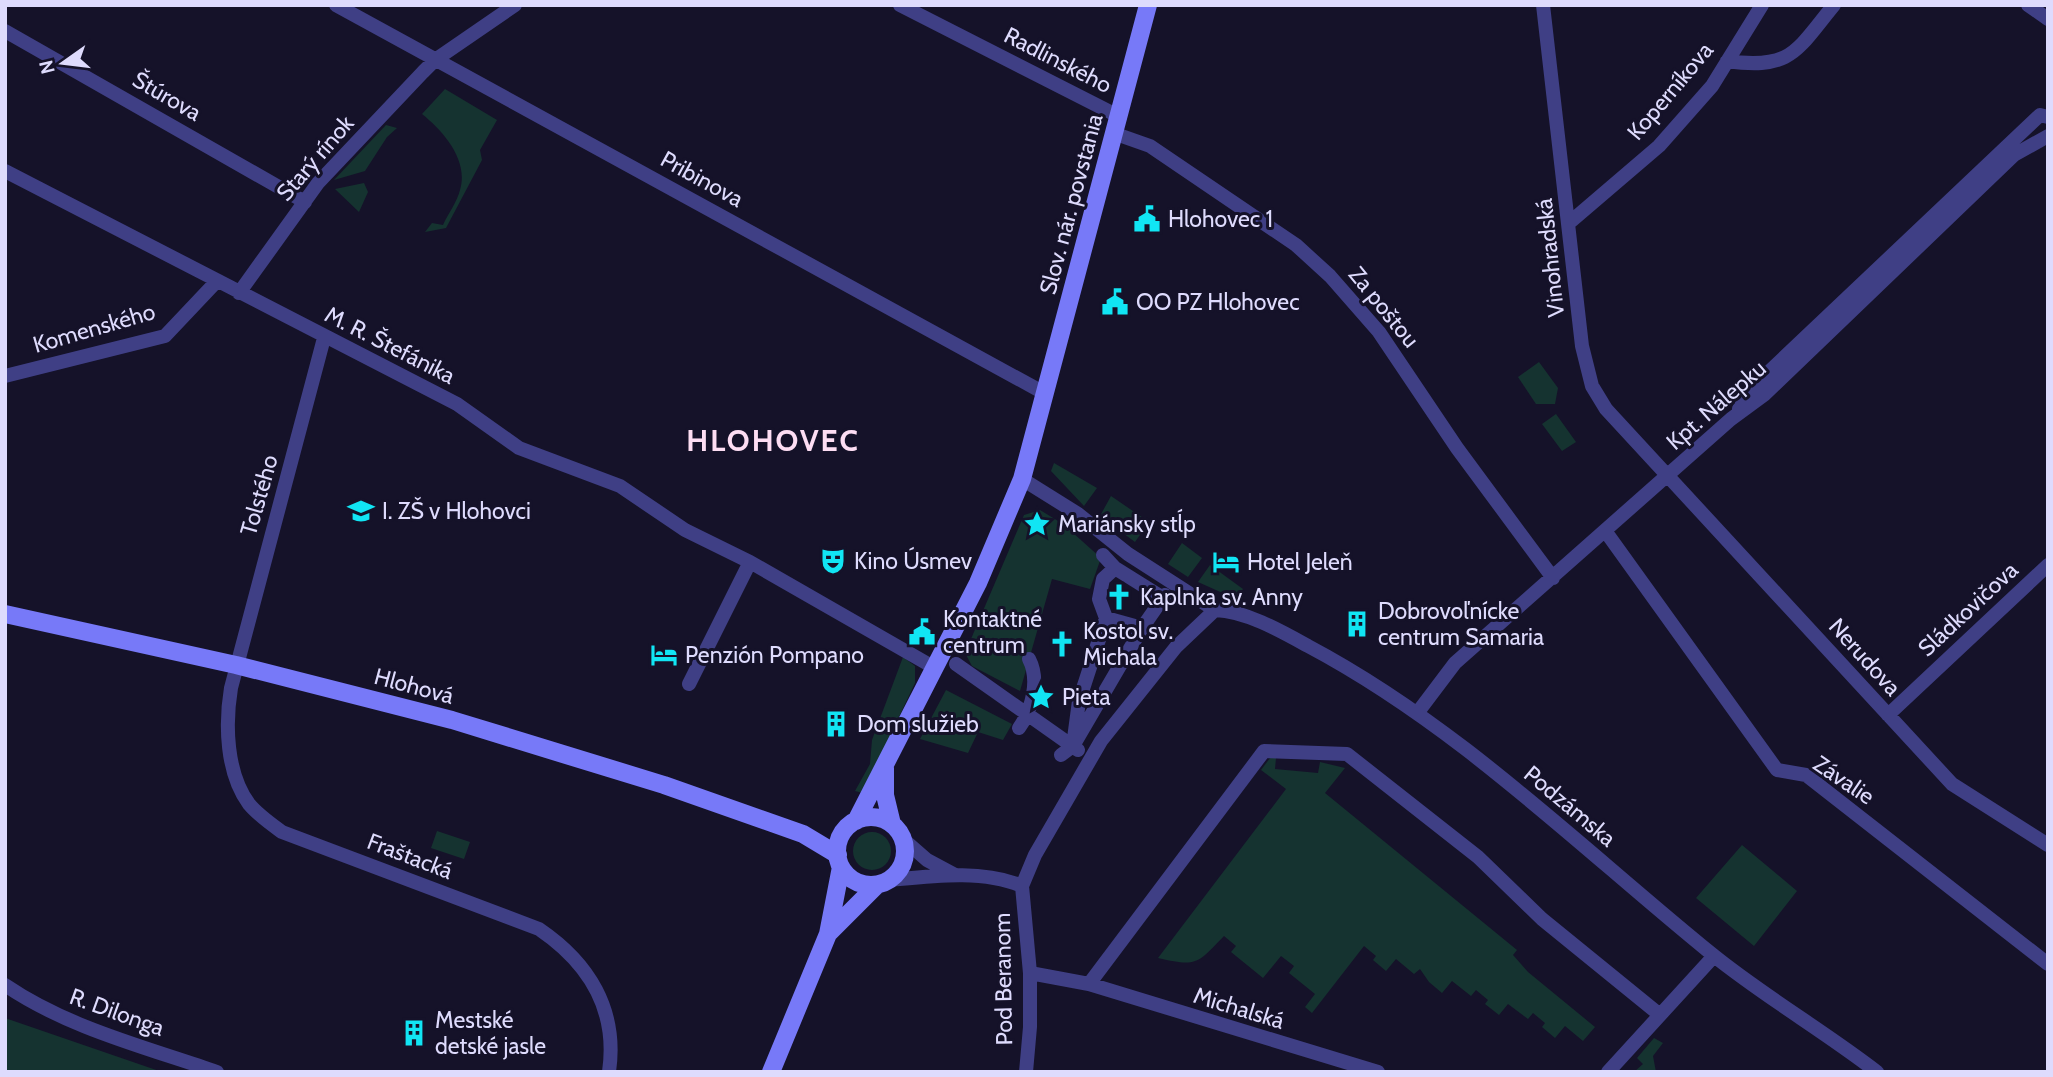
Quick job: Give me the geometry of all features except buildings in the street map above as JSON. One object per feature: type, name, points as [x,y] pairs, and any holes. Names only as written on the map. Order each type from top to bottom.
[{"type":"main road","name":"Slov. nár. povstania","points":[[850,826],[885,768],[978,583],[1022,479],[1118,125],[1147,5]]},
{"type":"main road","name":"Hlohová","points":[[5,614],[236,665],[490,732],[664,785],[803,834],[839,861]]},
{"type":"main road","points":[[828,934],[902,866],[905,847],[885,794],[885,768]]},
{"type":"main road","points":[[771,1072],[828,934],[839,861],[850,826],[875,818],[897,831]]},
{"type":"main road","name":"Hlohová","points":[[803,834],[850,826]]},
{"type":"main road","points":[[839,861],[858,883],[883,883]]},
{"type":"street","name":"Pribinova","points":[[336,5],[1046,394]]},
{"type":"street","name":"Starý rínok","points":[[239,293],[318,183],[435,60],[515,5]]},
{"type":"street","name":"Vinohradská","points":[[1543,5],[1582,346],[1592,386],[1606,409],[1670,475]]},
{"type":"street","name":"Koperníkova","points":[[1569,223],[1659,146],[1712,86],[1762,5]]},
{"type":"street","points":[[1727,61],[1756,65],[1792,55],[1834,5]]},
{"type":"street","points":[[2028,5],[2048,19]]},
{"type":"street","name":"Radlinského","points":[[906,7],[1118,125]]},
{"type":"street","name":"Štúrova","points":[[5,31],[305,202]]},
{"type":"street","points":[[1731,419],[1756,384],[2045,113]]},
{"type":"street","name":"Za poštou","points":[[1118,125],[1296,245],[1330,276],[1379,332],[1457,448],[1553,578]]},
{"type":"street","name":"Kpt. Nálepku","points":[[1418,712],[1455,663],[1731,419],[1765,394],[2014,155],[2048,136]]},
{"type":"street","name":"M. R. Štefánika","points":[[5,171],[324,338],[457,404],[519,448],[621,486],[685,530],[750,562],[935,668]]},
{"type":"street","name":"Komenského","points":[[5,376],[164,336],[217,281]]},
{"type":"street","name":"Tolstého","points":[[236,665],[324,338]]},
{"type":"street","name":"Nerudova","points":[[1670,475],[1952,784],[2048,845]]},
{"type":"street","name":"Podzámska","points":[[1022,479],[1078,514],[1128,554],[1215,610],[1225,610],[1279,630],[1338,661],[1418,712],[1525,797],[1714,956],[1877,1072]]},
{"type":"street","name":"Závalie","points":[[1606,532],[1777,770],[1806,775],[2048,964]]},
{"type":"street","points":[[1071,751],[1142,628],[1164,597],[1115,568],[1102,555]]},
{"type":"street","points":[[689,684],[750,562]]},
{"type":"street","name":"Sládkovičova","points":[[1888,715],[2048,565]]},
{"type":"street","points":[[1071,751],[1079,701],[1106,618],[1099,599],[1099,577],[1115,568]]},
{"type":"street","points":[[883,883],[956,876],[1007,879],[1022,886],[1035,855],[1101,741],[1176,648],[1215,610]]},
{"type":"street","points":[[1106,618],[1142,628]]},
{"type":"street","points":[[1019,728],[1028,715],[1035,671],[1029,659]]},
{"type":"street","points":[[956,664],[1028,715],[1071,751]]},
{"type":"street","name":"Fraštacká","points":[[236,665],[230,694],[228,739],[241,790],[257,812],[282,832],[538,929],[571,953],[592,981],[610,1026],[609,1072]]},
{"type":"street","points":[[1079,701],[1099,701]]},
{"type":"street","points":[[1088,984],[1264,751],[1347,754],[1478,857],[1542,919],[1660,1015]]},
{"type":"street","points":[[897,831],[927,860],[956,876]]},
{"type":"street","name":"Pod Beranom","points":[[1022,886],[1030,973],[1030,1031],[1026,1072]]},
{"type":"street","points":[[1608,1072],[1714,956]]},
{"type":"street","name":"Michalská","points":[[1030,973],[1088,984],[1377,1072]]},
{"type":"street","name":"R. Dilonga","points":[[5,985],[35,1005],[78,1024],[217,1072]]},
{"type":"green space","points":[[445,89],[497,120],[480,150],[482,160],[446,228],[425,232],[432,223],[443,225],[459,194],[462,179],[461,168],[452,147],[422,114]]},
{"type":"green space","points":[[386,125],[397,128],[387,137],[365,171],[334,180]]},
{"type":"green space","points":[[364,183],[368,192],[359,212],[335,189]]},
{"type":"green space","points":[[1539,362],[1558,388],[1555,404],[1536,404],[1518,377]]},
{"type":"green space","points":[[1556,414],[1576,442],[1562,451],[1542,424]]},
{"type":"green space","points":[[1054,463],[1097,488],[1084,506],[1051,471]]},
{"type":"green space","points":[[1111,496],[1149,522],[1135,542],[1100,516]]},
{"type":"green space","points":[[1040,510],[1063,524],[1101,558],[1090,589],[1052,579],[1020,691],[972,666],[965,653],[1024,515]]},
{"type":"green space","points":[[1182,543],[1202,558],[1188,577],[1168,564]]},
{"type":"green space","points":[[1210,565],[1243,589],[1236,599],[1198,582]]},
{"type":"green space","points":[[903,657],[915,666],[915,683],[863,793],[855,791],[870,764],[872,740]]},
{"type":"green space","points":[[946,690],[1012,724],[1003,740],[978,732],[968,753],[920,739]]},
{"type":"green space","points":[[1270,758],[1276,758],[1275,769],[1318,773],[1320,762],[1345,768],[1325,793],[1517,950],[1513,955],[1528,972],[1595,1027],[1583,1041],[1565,1026],[1555,1038],[1542,1027],[1545,1023],[1533,1013],[1528,1019],[1508,1004],[1499,1015],[1485,1004],[1488,1000],[1476,990],[1471,996],[1452,981],[1442,993],[1429,982],[1420,969],[1414,974],[1396,959],[1386,971],[1373,960],[1376,956],[1364,946],[1312,1013],[1305,1007],[1315,994],[1289,973],[1294,966],[1281,956],[1263,978],[1231,952],[1236,946],[1224,936],[1196,961],[1181,962],[1158,958],[1286,789],[1261,770]]},
{"type":"green space","points":[[437,831],[470,842],[464,859],[431,848]]},
{"type":"green space","points":[[872,832],[886,837],[891,851],[886,865],[872,870],[858,865],[853,851],[858,837]]},
{"type":"green space","points":[[1742,845],[1797,891],[1754,946],[1696,898]]},
{"type":"green space","points":[[5,1018],[162,1072],[5,1072]]},
{"type":"green space","points":[[1654,1038],[1663,1043],[1653,1056],[1656,1072],[1634,1072],[1643,1064],[1637,1058]]},
{"type":"place","name":"Hlohovec 1","points":[[1147,219]]},
{"type":"place","name":"OO PZ Hlohovec","points":[[1115,302]]},
{"type":"place","name":"I. ZŠ v Hlohovci","points":[[361,511]]},
{"type":"place","name":"Mariánsky stĺp","points":[[1037,524]]},
{"type":"place","name":"Kino Úsmev","points":[[833,561]]},
{"type":"place","name":"Hotel Jeleň","points":[[1226,562]]},
{"type":"place","name":"Kaplnka sv. Anny","points":[[1119,597]]},
{"type":"place","name":"Dobrovoľnícke centrum Samaria","points":[[1357,624]]},
{"type":"place","name":"Kontaktné centrum","points":[[922,632]]},
{"type":"place","name":"Kostol sv. Michala","points":[[1062,644]]},
{"type":"place","name":"Penzión Pompano","points":[[664,655]]},
{"type":"place","name":"Pieta","points":[[1041,697]]},
{"type":"place","name":"Dom služieb","points":[[836,724]]},
{"type":"place","name":"Mestské detské jasle","points":[[414,1033]]},
{"type":"district","name":"HLOHOVEC","points":[[773,441]]}]
